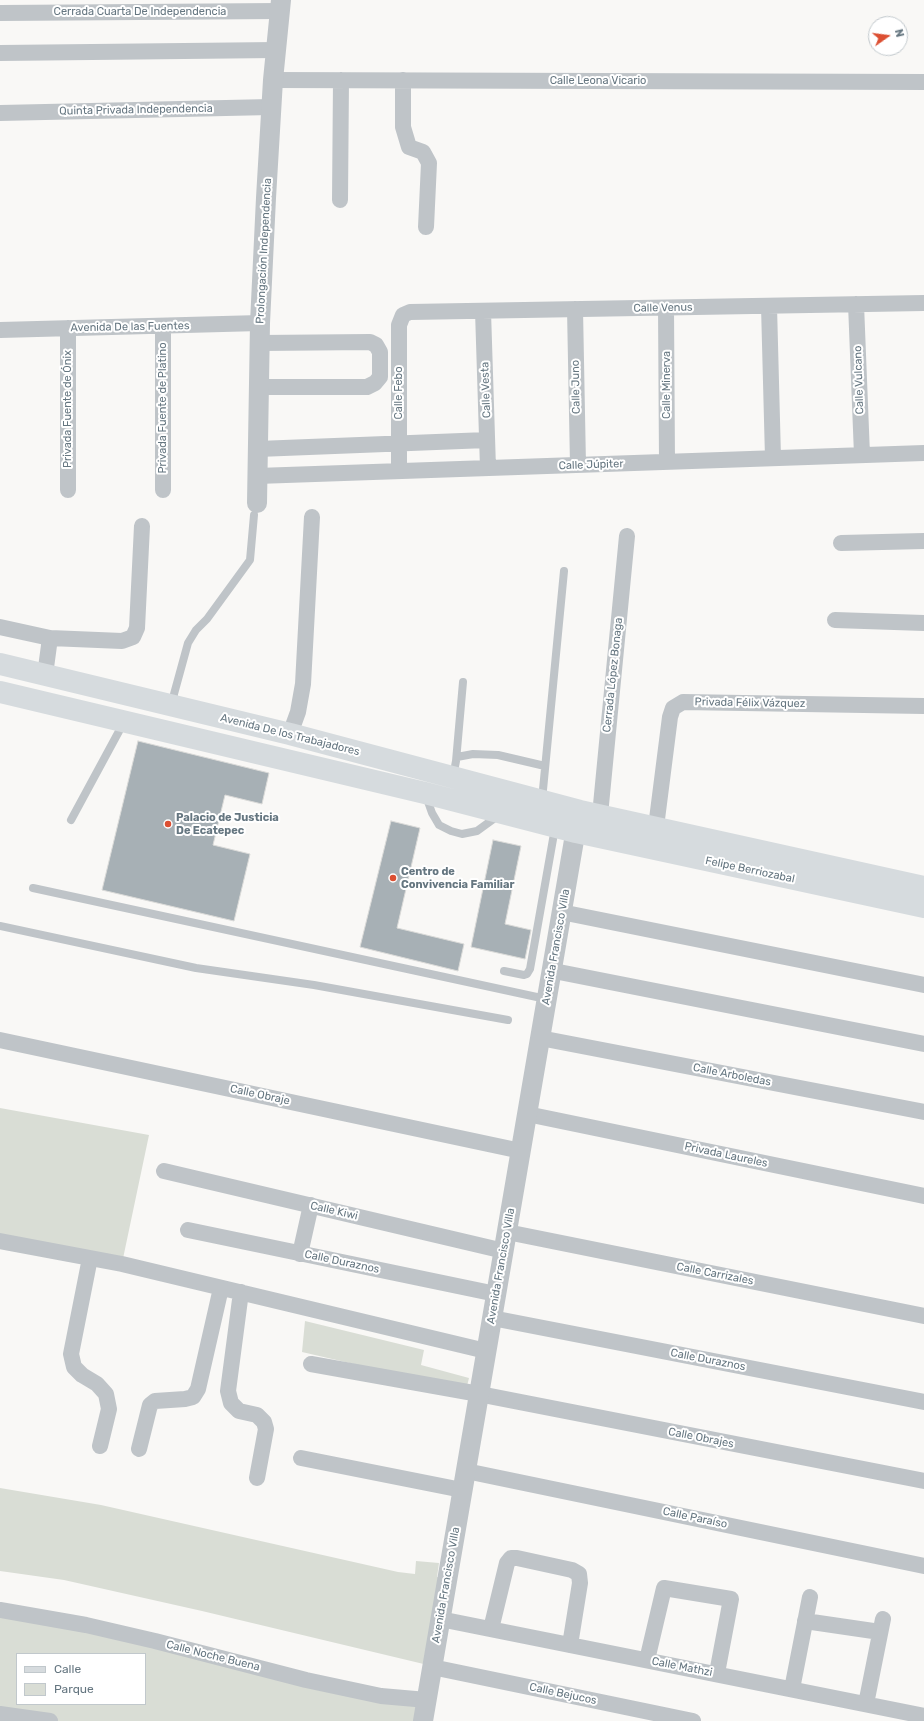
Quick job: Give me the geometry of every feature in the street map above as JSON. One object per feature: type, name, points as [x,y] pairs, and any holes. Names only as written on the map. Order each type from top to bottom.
[{"type":"main road","name":"Avenida De los Trabajadores","points":[[0,664],[290,734],[455,767],[542,801],[590,813]]},
{"type":"main road","points":[[0,692],[425,793],[566,830]]},
{"type":"main road","name":"Felipe Berriozabal","points":[[590,813],[656,826],[924,887]]},
{"type":"main road","name":"Felipe Berriozabal","points":[[566,830],[924,907]]},
{"type":"street","name":"Cerrada Cuarta De Independencia","points":[[0,13],[280,6]]},
{"type":"street","name":"Prolongación Independencia","points":[[255,509],[258,449],[260,323],[271,107],[280,6]]},
{"type":"street","points":[[0,53],[276,50]]},
{"type":"street","name":"Calle Leona Vicario","points":[[273,80],[924,82]]},
{"type":"street","points":[[340,200],[341,80]]},
{"type":"street","points":[[403,80],[403,126],[409,147],[423,152],[429,163],[426,227]]},
{"type":"street","name":"Quinta Privada Independencia","points":[[0,113],[271,107]]},
{"type":"street","name":"Calle Venus","points":[[403,316],[410,312],[924,303]]},
{"type":"street","name":"Calle Vulcano","points":[[856,304],[862,455]]},
{"type":"street","points":[[770,306],[773,458]]},
{"type":"street","name":"Calle Minerva","points":[[666,308],[667,462]]},
{"type":"street","name":"Calle Juno","points":[[575,309],[578,465]]},
{"type":"street","name":"Calle Vesta","points":[[483,311],[488,468]]},
{"type":"street","name":"Calle Febo","points":[[399,471],[399,324],[403,316]]},
{"type":"street","name":"Avenida De las Fuentes","points":[[0,330],[260,323]]},
{"type":"street","name":"Privada Fuente de Platino","points":[[163,326],[163,490]]},
{"type":"street","name":"Privada Fuente de Ónix","points":[[68,328],[68,490]]},
{"type":"street","points":[[259,387],[368,387],[375,383],[380,377],[380,352],[376,345],[370,342],[260,343]]},
{"type":"street","points":[[258,449],[487,440]]},
{"type":"street","name":"Calle Júpiter","points":[[257,476],[924,453]]},
{"type":"street","points":[[290,734],[298,712],[303,684],[312,517]]},
{"type":"street","points":[[0,627],[50,638],[122,641],[134,637],[137,628],[142,526]]},
{"type":"street","name":"Cerrada López Bonaga","points":[[590,813],[627,536]]},
{"type":"street","points":[[841,543],[924,541]]},
{"type":"street","points":[[835,620],[924,623]]},
{"type":"street","points":[[45,675],[50,638]]},
{"type":"street","name":"Privada Félix Vázquez","points":[[656,826],[670,717],[673,708],[683,702],[924,706]]},
{"type":"street","name":"Avenida Francisco Villa","points":[[423,1721],[540,1038],[550,998],[566,830],[590,813]]},
{"type":"street","points":[[550,998],[559,972],[574,892]]},
{"type":"street","points":[[570,914],[924,985]]},
{"type":"street","points":[[559,972],[924,1044]]},
{"type":"street","name":"Calle Arboledas","points":[[540,1038],[924,1112]]},
{"type":"street","name":"Calle Obraje","points":[[0,1040],[521,1151]]},
{"type":"street","name":"Privada Laureles","points":[[527,1114],[924,1196]]},
{"type":"street","name":"Calle Kiwi","points":[[164,1171],[310,1205],[505,1242]]},
{"type":"street","points":[[300,1254],[310,1205]]},
{"type":"street","name":"Calle Duraznos","points":[[188,1230],[496,1294]]},
{"type":"street","points":[[0,1241],[122,1264],[486,1351]]},
{"type":"street","name":"Calle Carrizales","points":[[505,1242],[924,1316]]},
{"type":"street","points":[[90,1258],[71,1354],[74,1367],[82,1375],[97,1384],[106,1394],[109,1409],[100,1446]]},
{"type":"street","points":[[139,1449],[150,1405],[156,1402],[193,1397],[198,1389],[222,1288]]},
{"type":"street","points":[[241,1292],[228,1392],[231,1403],[239,1411],[257,1415],[264,1422],[266,1429],[257,1478]]},
{"type":"street","name":"Calle Duraznos","points":[[492,1318],[924,1402]]},
{"type":"street","name":"Calle Obrajes","points":[[311,1364],[479,1394],[924,1481]]},
{"type":"street","name":"Calle Paraíso","points":[[301,1458],[464,1480],[924,1566]]},
{"type":"street","points":[[491,1629],[507,1563],[511,1558],[517,1558],[572,1570],[579,1574],[580,1583],[570,1645]]},
{"type":"street","points":[[647,1660],[664,1588],[731,1599],[717,1673]]},
{"type":"street","points":[[792,1689],[810,1597]]},
{"type":"street","name":"Calle Noche Buena","points":[[0,1610],[94,1627],[155,1641],[306,1680],[381,1696],[427,1700]]},
{"type":"street","name":"Calle Mathzi","points":[[440,1619],[717,1673],[924,1716]]},
{"type":"street","points":[[805,1621],[881,1626],[866,1704]]},
{"type":"street","name":"Calle Bejucos","points":[[432,1667],[693,1721]]},
{"type":"street","points":[[0,1714],[50,1721]]},
{"type":"lane","points":[[173,706],[174,694],[188,643],[196,630],[207,619],[250,560],[255,509]]},
{"type":"lane","points":[[542,801],[564,571]]},
{"type":"lane","points":[[455,767],[463,682]]},
{"type":"lane","points":[[71,820],[125,721]]},
{"type":"lane","points":[[455,767],[473,754],[498,755],[545,766]]},
{"type":"lane","points":[[425,793],[432,813],[440,825],[451,831],[462,834],[477,831],[502,813]]},
{"type":"lane","points":[[504,971],[524,975],[527,974],[530,969],[566,830]]},
{"type":"lane","points":[[33,888],[550,998]]},
{"type":"lane","points":[[0,926],[196,968],[314,985],[508,1020]]},
{"type":"green space","points":[[0,1108],[149,1135],[121,1268],[0,1245]]},
{"type":"green space","points":[[305,1321],[424,1350],[421,1365],[469,1378],[466,1390],[302,1352]]},
{"type":"green space","points":[[0,1488],[101,1505],[398,1572],[415,1574],[416,1561],[439,1563],[437,1577],[448,1578],[432,1666],[202,1611],[64,1580],[0,1571]]},
{"type":"green space","points":[[0,1609],[385,1691],[427,1693],[422,1721],[27,1721],[0,1717]]},
{"type":"building","name":"Palacio de Justicia De Ecatepec","points":[[138,741],[269,773],[262,804],[225,795],[213,845],[250,854],[234,921],[102,890]]},
{"type":"building","name":"Centro de Convivencia Familiar","points":[[391,821],[420,828],[397,928],[464,944],[458,971],[360,947]]},
{"type":"building","name":"Centro de Convivencia Familiar","points":[[493,840],[521,846],[505,924],[531,930],[525,959],[471,947]]},
{"type":"place","name":"Palacio de Justicia De Ecatepec","points":[[168,824]]},
{"type":"place","name":"Centro de Convivencia Familiar","points":[[393,878]]}]
